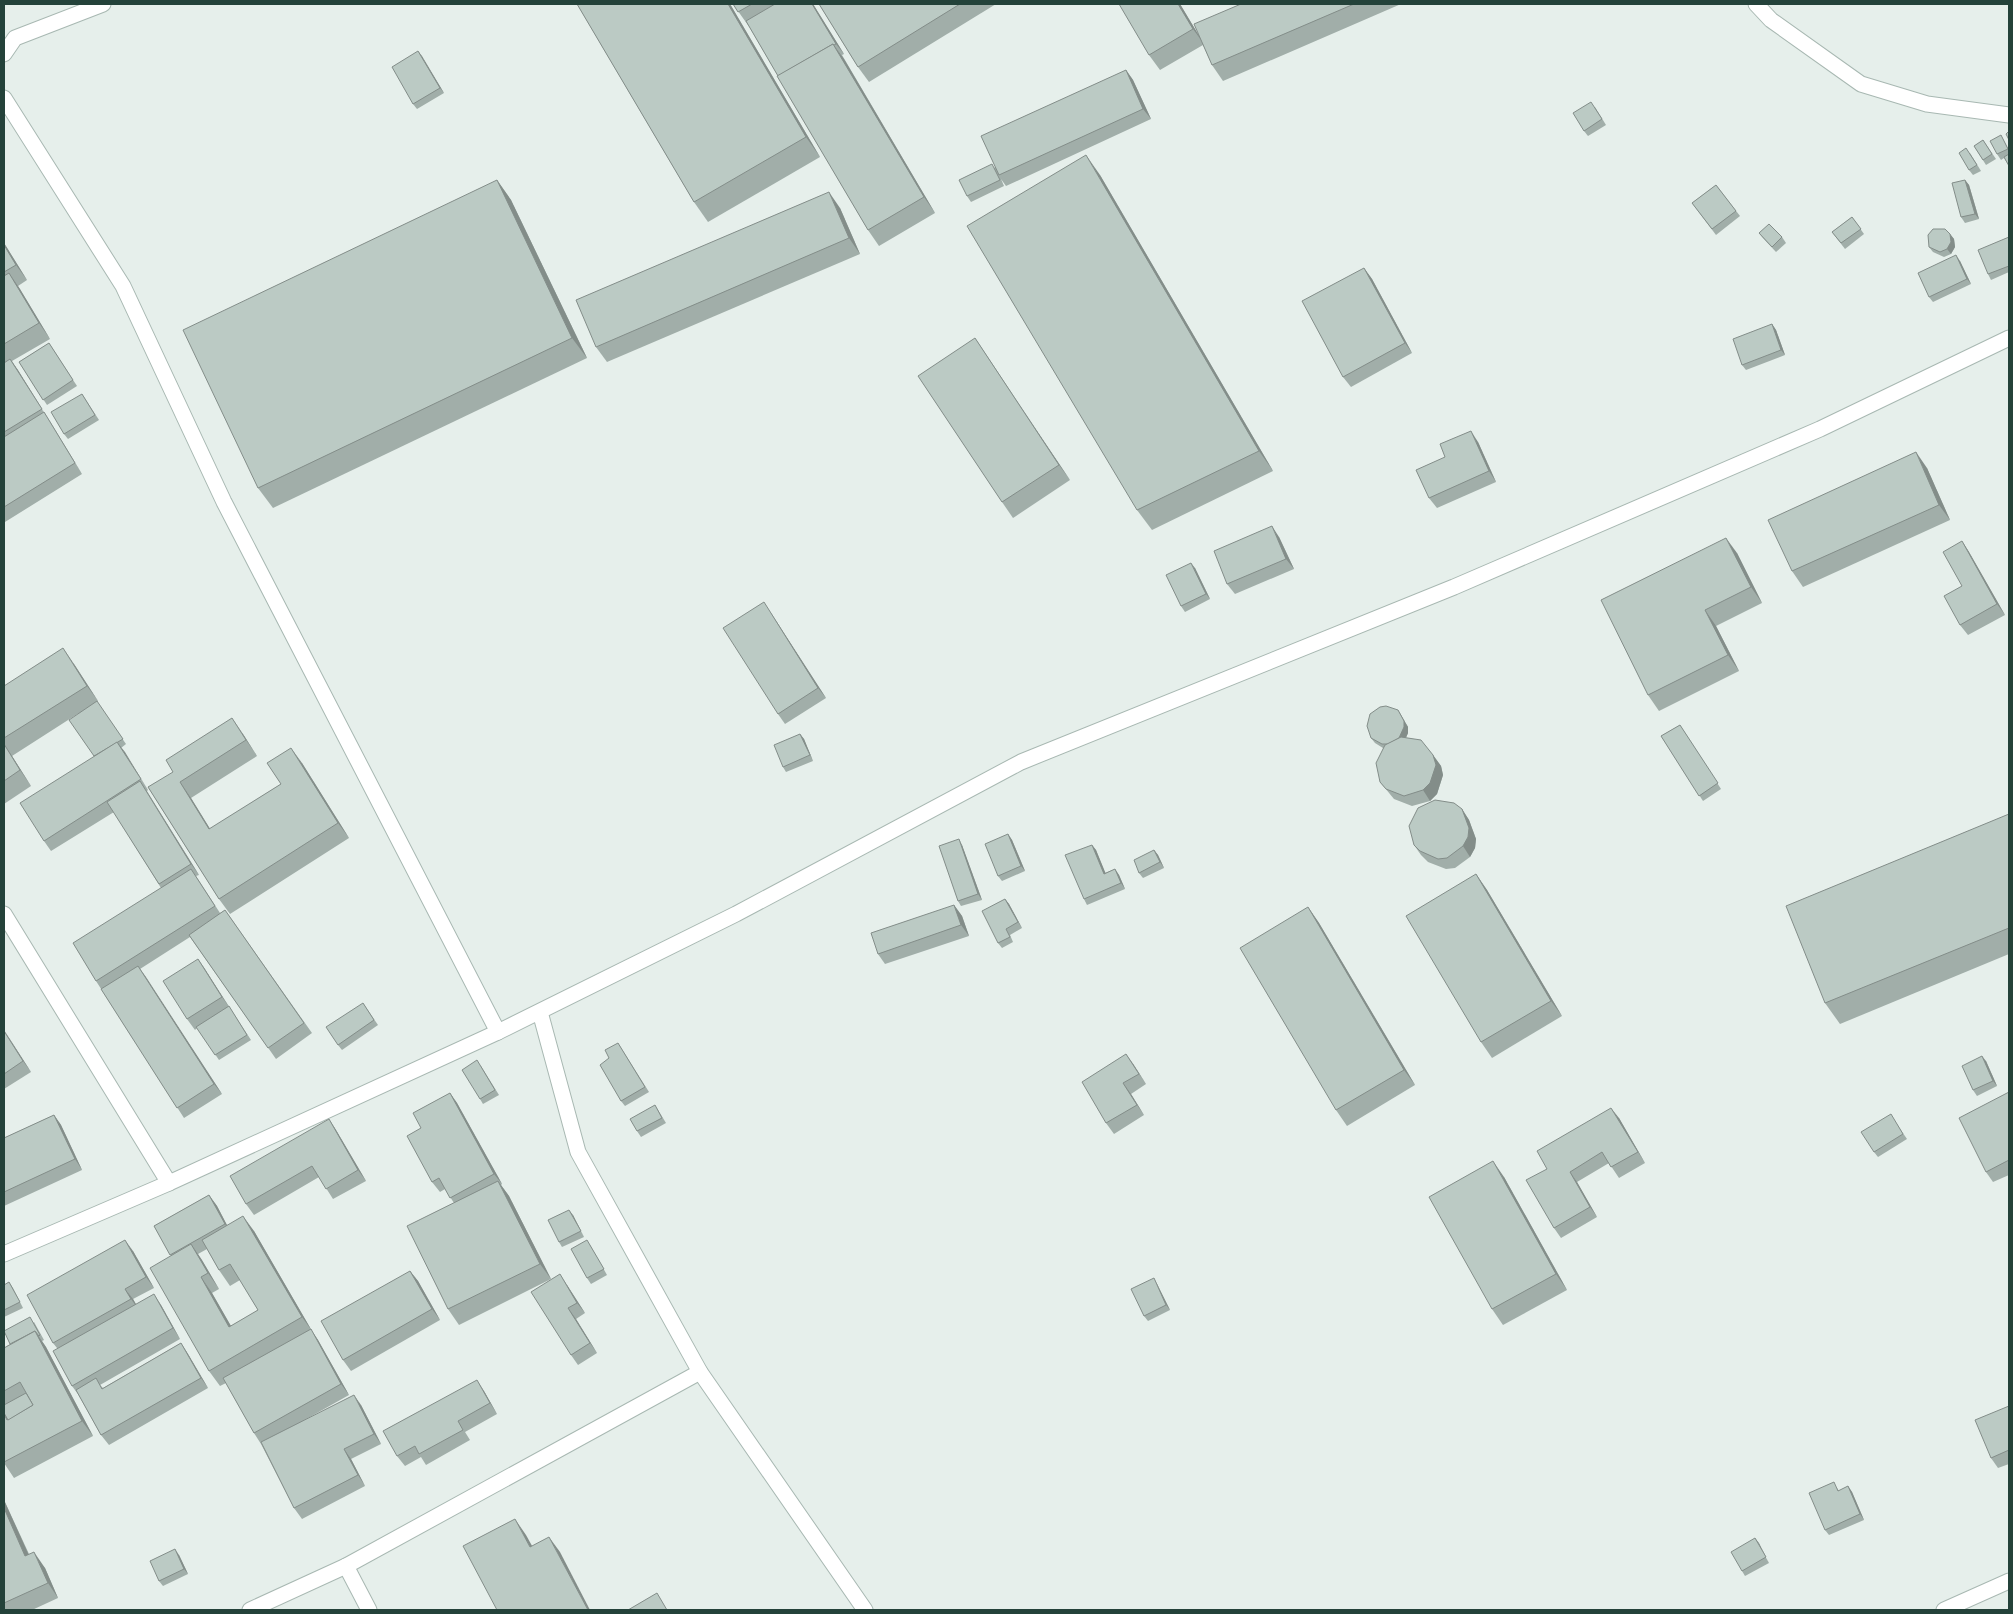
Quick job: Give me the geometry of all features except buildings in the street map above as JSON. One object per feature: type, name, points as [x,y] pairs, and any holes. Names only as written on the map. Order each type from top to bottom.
[{"type":"street","points":[[4,54],[9,34],[104,4]]},
{"type":"street","points":[[1756,4],[1771,20],[1862,84],[1927,104],[2009,115]]},
{"type":"street","points":[[4,98],[123,286],[224,502],[498,1032]]},
{"type":"street","points":[[4,1254],[169,1183],[540,1012],[736,914],[1021,762],[1463,583],[1820,429],[2009,338]]},
{"type":"street","points":[[4,914],[169,1183]]},
{"type":"street","points":[[540,1012],[578,1152],[700,1372],[865,1610]]},
{"type":"street","points":[[250,1610],[346,1566],[700,1372]]},
{"type":"street","points":[[346,1566],[369,1610]]},
{"type":"street","points":[[1944,1610],[2009,1581]]}]
